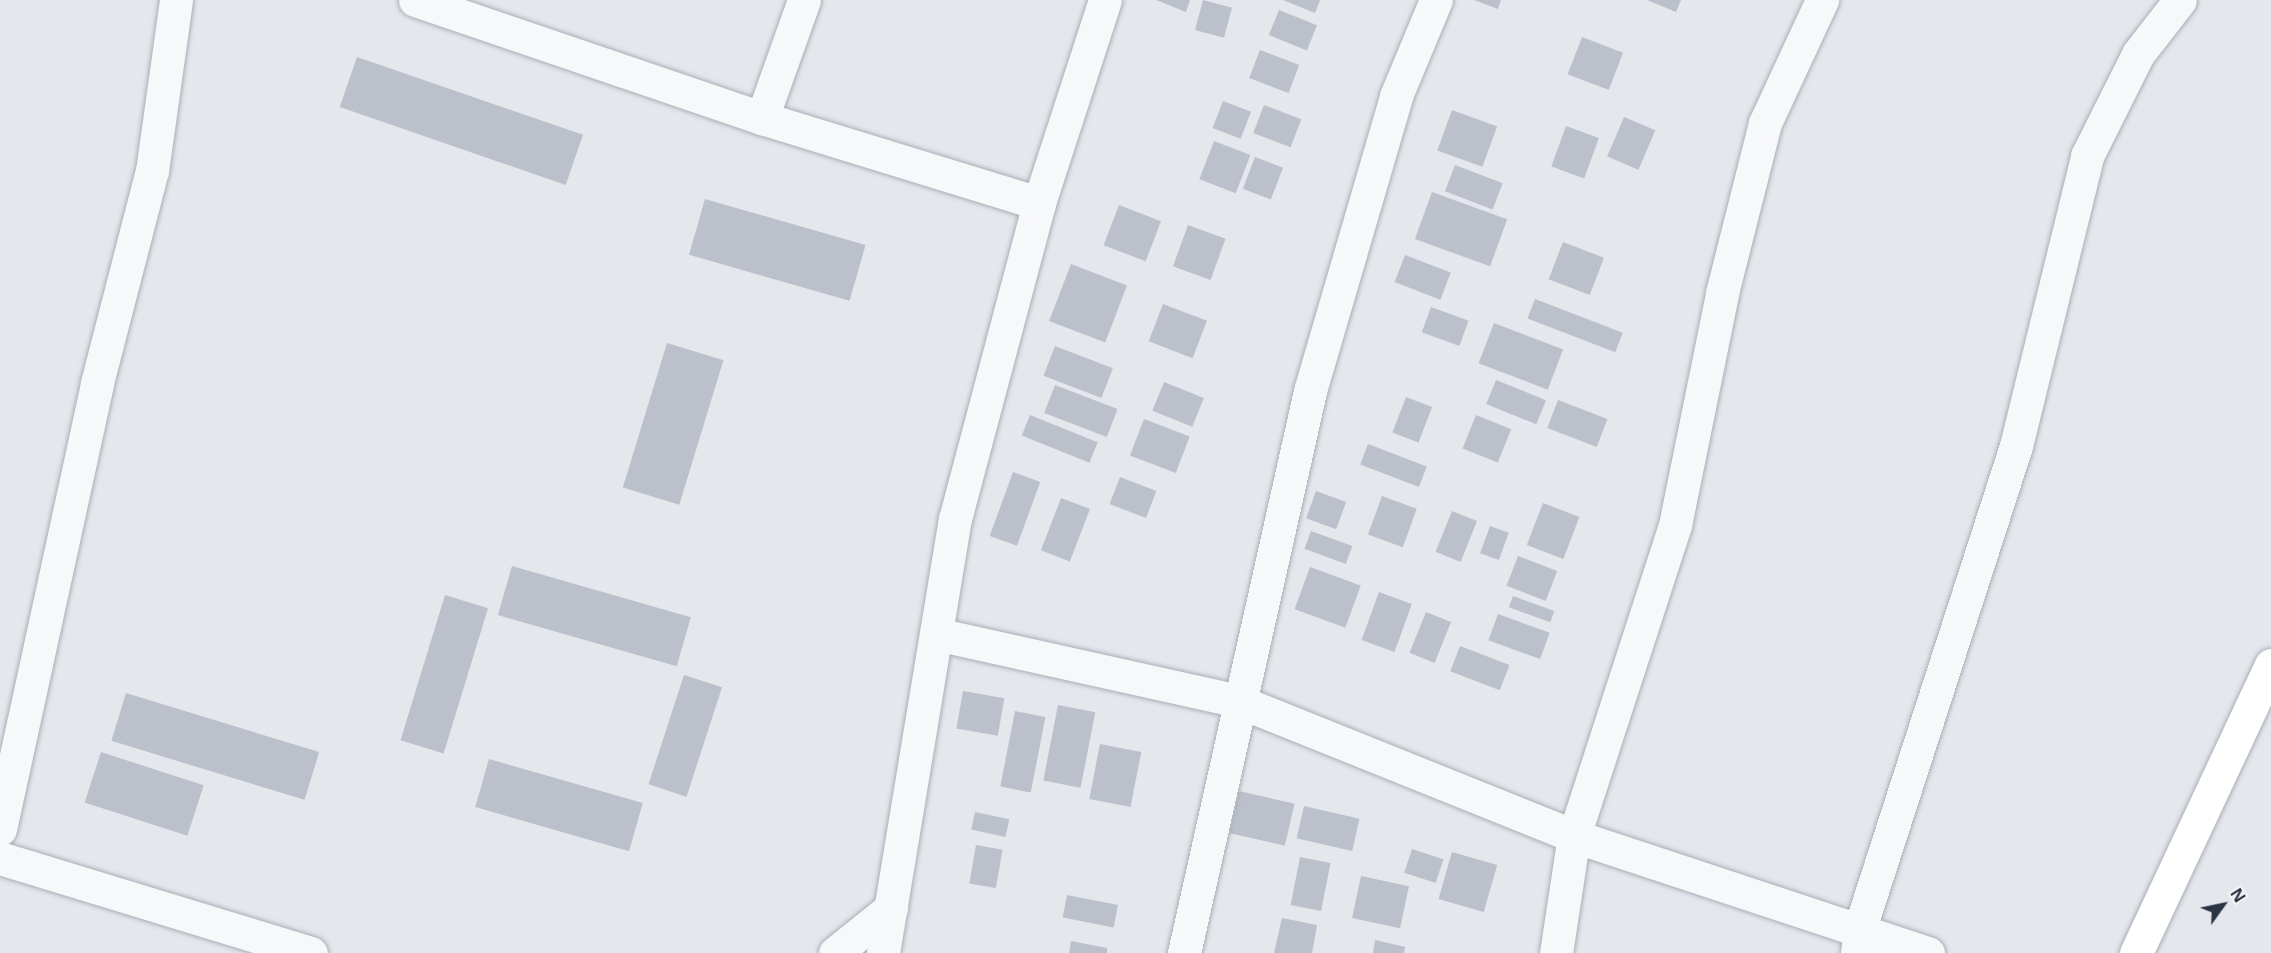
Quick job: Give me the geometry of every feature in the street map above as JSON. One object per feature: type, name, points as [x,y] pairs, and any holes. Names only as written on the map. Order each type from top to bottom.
[{"type":"highway","points":[[2136,953],[2271,665]]},
{"type":"street","points":[[0,829],[97,383],[152,171],[176,0]]},
{"type":"street","points":[[415,0],[479,11],[762,118],[1039,203]]},
{"type":"street","points":[[762,118],[804,0]]},
{"type":"street","points":[[884,953],[955,519],[1039,203],[1105,0]]},
{"type":"street","points":[[1184,953],[1238,701],[1310,391],[1396,96],[1436,0]]},
{"type":"street","points":[[1556,953],[1574,836],[1675,525],[1722,293],[1765,123],[1822,0]]},
{"type":"street","points":[[1858,940],[2016,446],[2087,156],[2138,54],[2180,0]]},
{"type":"street","points":[[936,634],[1238,701],[1574,836],[1858,940],[1928,953]]},
{"type":"street","points":[[0,858],[311,953]]},
{"type":"street","points":[[835,953],[891,908]]},
{"type":"building","points":[[1156,0],[1190,0],[1186,12]]},
{"type":"building","points":[[1203,0],[1232,8],[1224,38],[1195,30]]},
{"type":"building","points":[[1283,0],[1320,0],[1315,13]]},
{"type":"building","points":[[1474,0],[1501,0],[1498,9]]},
{"type":"building","points":[[1647,0],[1681,0],[1676,12]]},
{"type":"building","points":[[1279,10],[1317,25],[1307,50],[1269,35]]},
{"type":"building","points":[[1582,37],[1623,53],[1609,90],[1568,74]]},
{"type":"building","points":[[1260,50],[1299,65],[1288,93],[1249,78]]},
{"type":"building","points":[[357,57],[583,135],[566,185],[340,107]]},
{"type":"building","points":[[1223,101],[1251,112],[1241,139],[1213,128]]},
{"type":"building","points":[[1264,105],[1301,119],[1291,147],[1253,133]]},
{"type":"building","points":[[1452,110],[1497,126],[1482,167],[1437,150]]},
{"type":"building","points":[[1624,117],[1655,130],[1638,170],[1607,157]]},
{"type":"building","points":[[1566,126],[1599,138],[1584,178],[1551,166]]},
{"type":"building","points":[[1214,141],[1250,155],[1236,193],[1199,179]]},
{"type":"building","points":[[1255,157],[1283,168],[1271,199],[1243,189]]},
{"type":"building","points":[[1455,165],[1503,183],[1493,209],[1445,191]]},
{"type":"building","points":[[1432,192],[1507,219],[1490,266],[1415,239]]},
{"type":"building","points":[[705,199],[866,245],[850,301],[689,255]]},
{"type":"building","points":[[1119,205],[1161,221],[1146,261],[1104,245]]},
{"type":"building","points":[[1188,225],[1226,239],[1211,280],[1173,266]]},
{"type":"building","points":[[1563,242],[1604,258],[1590,295],[1549,279]]},
{"type":"building","points":[[1405,255],[1451,273],[1440,300],[1395,282]]},
{"type":"building","points":[[1071,264],[1127,286],[1105,342],[1049,321]]},
{"type":"building","points":[[1535,299],[1623,333],[1615,352],[1527,319]]},
{"type":"building","points":[[1163,304],[1207,321],[1193,358],[1149,341]]},
{"type":"building","points":[[1431,307],[1469,321],[1459,346],[1422,332]]},
{"type":"building","points":[[1494,323],[1563,350],[1548,390],[1479,363]]},
{"type":"building","points":[[667,343],[723,360],[679,505],[623,487]]},
{"type":"building","points":[[1055,346],[1113,368],[1101,398],[1044,376]]},
{"type":"building","points":[[1496,380],[1546,400],[1536,424],[1486,404]]},
{"type":"building","points":[[1164,382],[1204,398],[1192,427],[1152,411]]},
{"type":"building","points":[[1055,385],[1118,409],[1107,437],[1044,413]]},
{"type":"building","points":[[1406,397],[1432,407],[1419,443],[1392,432]]},
{"type":"building","points":[[1558,400],[1607,419],[1597,447],[1547,428]]},
{"type":"building","points":[[1030,415],[1098,442],[1089,463],[1022,435]]},
{"type":"building","points":[[1476,415],[1511,429],[1498,463],[1463,448]]},
{"type":"building","points":[[1144,419],[1190,437],[1176,473],[1130,455]]},
{"type":"building","points":[[1368,444],[1427,467],[1419,487],[1360,465]]},
{"type":"building","points":[[1013,472],[1040,482],[1017,546],[990,536]]},
{"type":"building","points":[[1120,477],[1156,491],[1146,518],[1110,504]]},
{"type":"building","points":[[1316,491],[1346,502],[1336,529],[1306,518]]},
{"type":"building","points":[[1382,496],[1417,509],[1403,547],[1368,535]]},
{"type":"building","points":[[1061,498],[1090,509],[1070,561],[1041,550]]},
{"type":"building","points":[[1543,503],[1579,517],[1563,559],[1527,545]]},
{"type":"building","points":[[1452,511],[1477,521],[1461,562],[1436,552]]},
{"type":"building","points":[[1490,526],[1509,533],[1499,560],[1480,553]]},
{"type":"building","points":[[1311,531],[1352,546],[1346,564],[1305,549]]},
{"type":"building","points":[[1518,556],[1557,571],[1546,601],[1507,586]]},
{"type":"building","points":[[512,566],[691,617],[677,666],[498,615]]},
{"type":"building","points":[[1310,567],[1361,585],[1345,628],[1295,609]]},
{"type":"building","points":[[1379,592],[1412,604],[1394,652],[1362,640]]},
{"type":"building","points":[[445,595],[488,608],[444,754],[401,740]]},
{"type":"building","points":[[1513,596],[1554,611],[1550,622],[1509,607]]},
{"type":"building","points":[[1426,612],[1451,622],[1435,663],[1410,653]]},
{"type":"building","points":[[1498,614],[1550,633],[1540,659],[1488,640]]},
{"type":"building","points":[[1460,646],[1509,665],[1500,690],[1450,671]]},
{"type":"building","points":[[684,675],[722,687],[687,797],[648,784]]},
{"type":"building","points":[[963,691],[1004,698],[998,736],[956,728]]},
{"type":"building","points":[[126,693],[319,752],[305,800],[111,741]]},
{"type":"building","points":[[1058,705],[1095,712],[1081,788],[1043,781]]},
{"type":"building","points":[[1015,711],[1045,717],[1031,793],[1000,787]]},
{"type":"building","points":[[1100,744],[1141,752],[1131,807],[1089,799]]},
{"type":"building","points":[[101,752],[204,785],[187,836],[85,802]]},
{"type":"building","points":[[489,759],[643,803],[629,851],[475,807]]},
{"type":"building","points":[[1239,791],[1295,804],[1285,846],[1229,833]]},
{"type":"building","points":[[1304,806],[1360,819],[1352,851],[1297,838]]},
{"type":"building","points":[[975,812],[1009,819],[1005,837],[971,830]]},
{"type":"building","points":[[976,845],[1003,850],[996,888],[969,883]]},
{"type":"building","points":[[1412,849],[1443,859],[1436,883],[1404,873]]},
{"type":"building","points":[[1452,852],[1497,865],[1484,912],[1438,899]]},
{"type":"building","points":[[1300,857],[1330,863],[1321,911],[1291,905]]},
{"type":"building","points":[[1361,876],[1409,886],[1400,928],[1352,918]]},
{"type":"building","points":[[1067,895],[1118,905],[1114,927],[1063,918]]},
{"type":"building","points":[[1282,918],[1317,925],[1312,953],[1274,953]]},
{"type":"building","points":[[1375,940],[1405,947],[1404,953],[1373,953]]},
{"type":"building","points":[[1071,941],[1107,948],[1107,953],[1069,953]]}]
